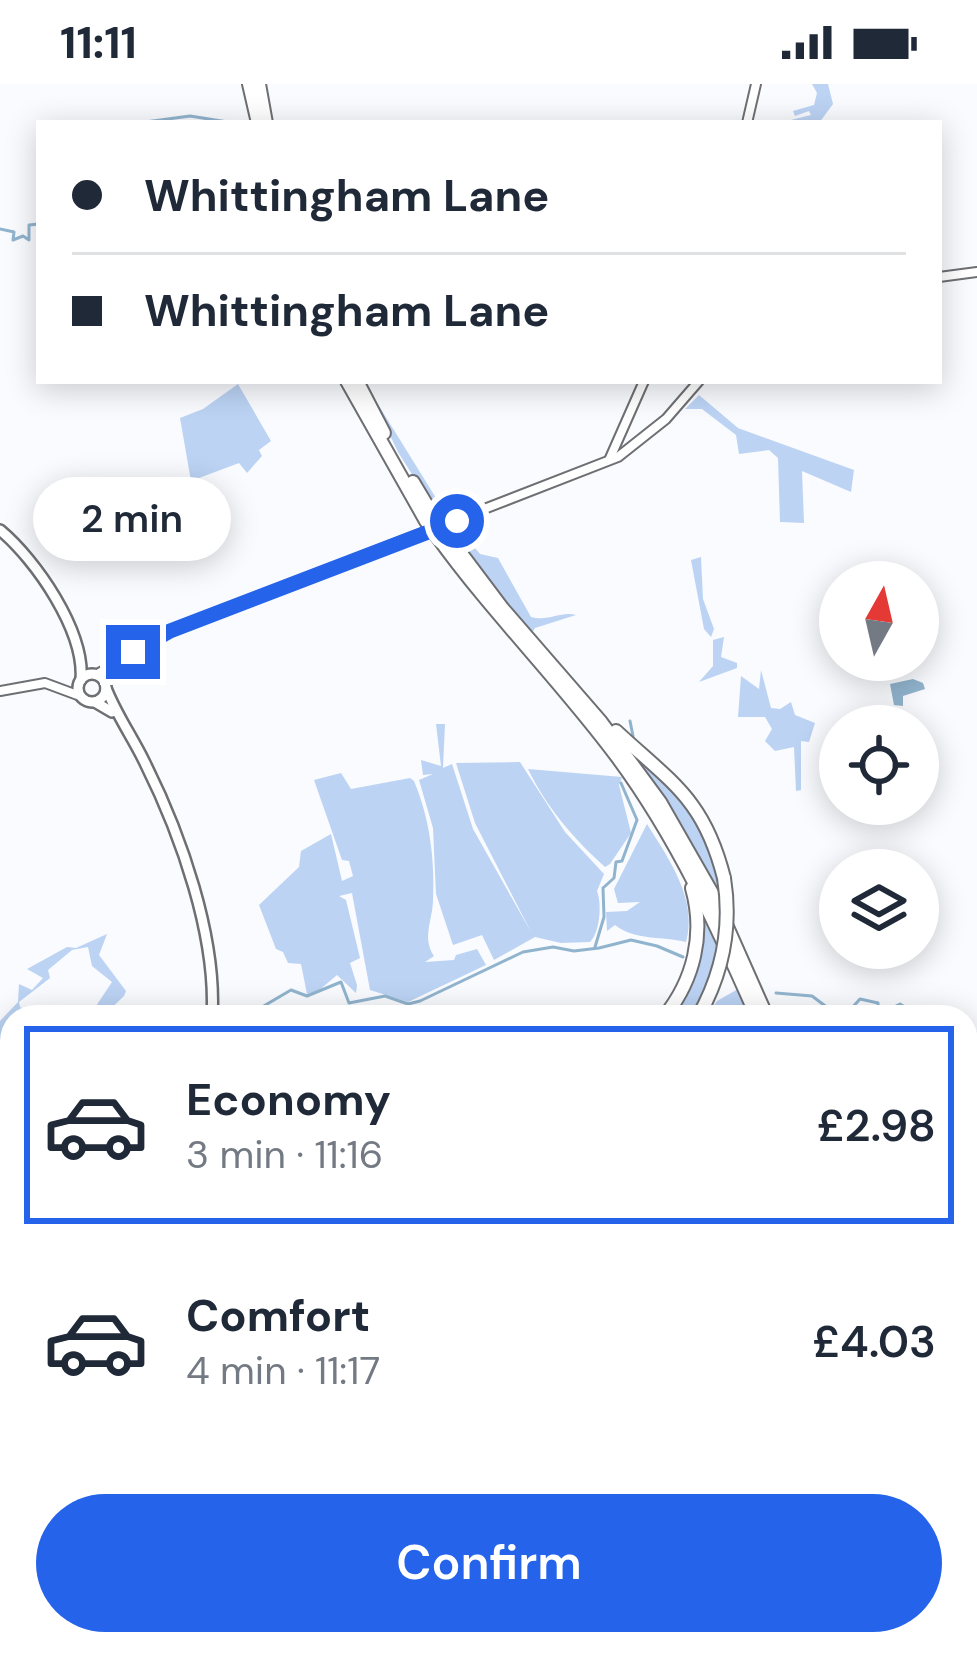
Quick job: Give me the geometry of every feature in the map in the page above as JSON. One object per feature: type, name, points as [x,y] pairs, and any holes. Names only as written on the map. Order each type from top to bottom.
[{"type":"highway","points":[[249,84],[261,120]]},
{"type":"highway","points":[[259,84],[262,120]]},
{"type":"highway","points":[[349,384],[494,613],[598,732],[661,821],[703,896],[752,1005]]},
{"type":"highway","points":[[359,384],[431,520]]},
{"type":"highway","points":[[441,534],[624,751],[685,842],[762,1005]]},
{"type":"highway","points":[[564,679],[686,795],[706,824],[724,878],[728,923],[722,960],[703,1005]]},
{"type":"highway","points":[[661,821],[689,878],[698,923],[691,970],[671,1005]]},
{"type":"main road","points":[[748,120],[757,84]]},
{"type":"main road","points":[[942,277],[977,272]]},
{"type":"main road","points":[[610,460],[643,384]]},
{"type":"main road","points":[[80,687],[170,631],[610,460],[666,419],[696,384]]},
{"type":"main road","points":[[0,530],[45,580],[80,662],[80,687]]},
{"type":"main road","points":[[80,662],[106,687],[148,768],[187,870],[209,959],[210,1005]]},
{"type":"main road","points":[[95,702],[104,696],[116,666]]},
{"type":"main road","points":[[0,691],[33,683],[80,687],[112,712],[162,811],[199,937],[208,1005]]},
{"type":"shaded area","points":[[812,84],[828,84],[833,104],[821,120],[791,120],[811,115],[809,111],[795,116],[793,111],[814,105],[817,93]]},
{"type":"shaded area","points":[[238,384],[271,441],[259,450],[262,456],[247,473],[239,463],[191,481],[180,418],[203,409]]},
{"type":"shaded area","points":[[366,385],[449,519],[442,522],[398,452]]},
{"type":"shaded area","points":[[699,395],[738,428],[854,470],[851,492],[802,471],[804,523],[780,522],[778,458],[769,450],[739,454],[736,435],[702,409],[685,409]]},
{"type":"shaded area","points":[[457,526],[480,554],[498,558],[531,617],[576,615],[532,633],[450,528]]},
{"type":"shaded area","points":[[701,557],[703,599],[714,629],[711,637],[704,629],[691,560]]},
{"type":"shaded area","points":[[724,637],[721,657],[737,663],[737,668],[699,682],[713,666],[713,640]]},
{"type":"shaded area","points":[[761,670],[771,708],[791,702],[795,715],[815,723],[809,742],[801,741],[801,790],[796,791],[794,747],[775,751],[765,741],[772,729],[765,717],[738,717],[741,676],[759,689]]},
{"type":"shaded area","points":[[918,681],[925,689],[903,696],[903,705],[894,705],[890,684]]},
{"type":"shaded area","points":[[436,724],[445,724],[443,768],[452,764],[473,829],[531,932],[475,823],[456,763],[520,762],[565,832],[604,874],[597,891],[598,925],[590,942],[561,943],[535,937],[494,960],[482,935],[453,945],[436,894],[433,828],[419,780],[433,774],[423,775],[421,760],[441,766]]},
{"type":"shaded area","points":[[646,760],[676,791],[707,841],[721,903],[683,828],[639,765]]},
{"type":"shaded area","points":[[528,769],[622,777],[619,785],[631,833],[610,864],[605,867],[572,834]]},
{"type":"shaded area","points":[[341,773],[351,789],[414,781],[428,825],[433,870],[428,936],[434,956],[425,962],[454,960],[456,955],[477,949],[486,965],[408,1002],[370,990],[352,893],[339,896],[346,900],[360,958],[350,963],[356,993],[337,975],[317,992],[307,994],[301,964],[288,963],[276,949],[259,905],[299,867],[301,851],[331,834],[342,881],[353,876],[349,861],[342,860],[314,780]]},
{"type":"shaded area","points":[[647,824],[685,895],[686,942],[640,936],[615,925],[607,931],[606,912],[627,911],[640,902],[618,903],[614,889]]},
{"type":"shaded area","points":[[700,907],[720,939],[711,975],[696,1005],[677,1004]]},
{"type":"shaded area","points":[[107,934],[99,955],[126,991],[115,1005],[97,1005],[112,982],[92,966],[88,947],[72,950],[48,970],[50,978],[15,1005],[19,984],[32,990],[43,978],[27,969],[67,947],[76,948]]},
{"type":"shaded area","points":[[738,989],[746,1005],[714,1005]]},
{"type":"waterway","points":[[160,120],[190,116],[215,120]]},
{"type":"waterway","points":[[0,229],[14,232],[13,240],[23,236],[29,240],[29,225],[36,224]]},
{"type":"waterway","points":[[630,721],[633,736]]},
{"type":"waterway","points":[[595,947],[604,917],[603,888],[614,878],[616,862],[622,861],[637,820],[621,783]]},
{"type":"waterway","points":[[265,1005],[291,990],[307,996],[341,982],[349,1003],[385,996],[408,1004],[523,952],[553,947],[574,951],[631,940],[683,957]]},
{"type":"waterway","points":[[776,993],[812,996],[824,1005]]},
{"type":"waterway","points":[[855,1005],[860,999],[878,1005]]},
{"type":"waterway","points":[[898,1005],[902,1005]]},
{"type":"route","points":[[133,652],[170,631],[457,521]]}]
